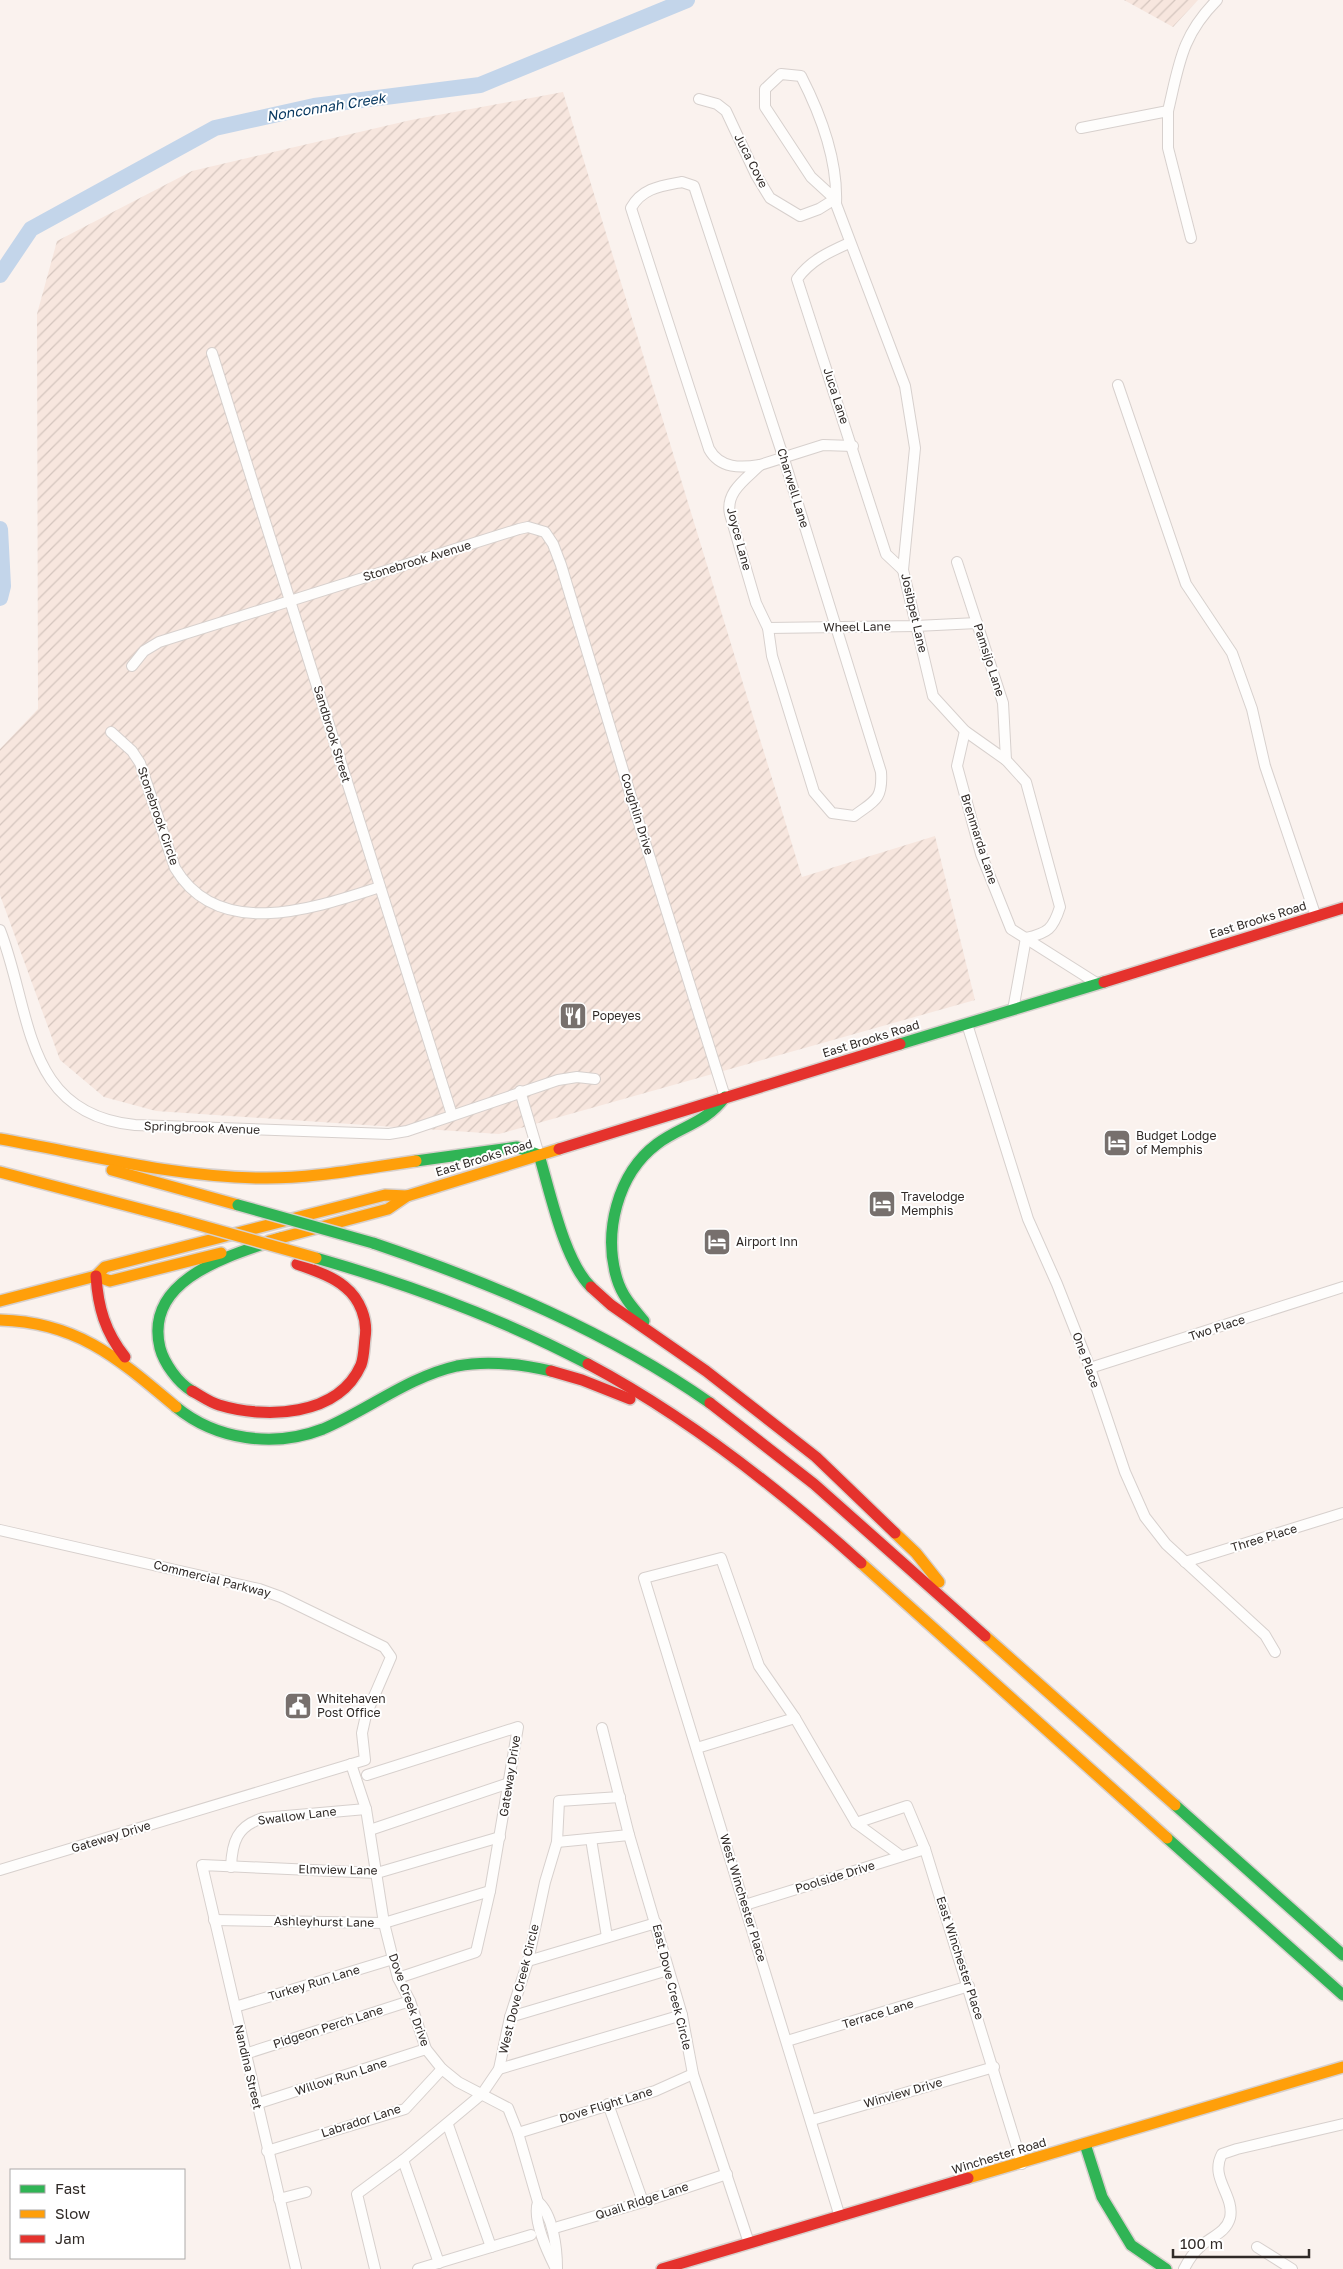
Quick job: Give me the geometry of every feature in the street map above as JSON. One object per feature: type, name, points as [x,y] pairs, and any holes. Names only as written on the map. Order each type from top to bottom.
[{"type":"main road","name":"East Brooks Road","points":[[96,1276],[110,1282],[388,1209],[407,1196],[1343,908]]},
{"type":"main road","points":[[669,1344],[641,1318],[630,1305],[621,1288],[612,1260],[611,1245],[615,1210],[630,1174],[651,1149],[664,1138],[709,1115],[725,1097]]},
{"type":"main road","points":[[0,1139],[192,1173],[261,1178],[330,1173],[517,1147],[539,1155],[566,1245],[585,1281],[611,1305],[669,1344],[764,1414],[863,1500],[916,1553],[970,1620]]},
{"type":"main road","points":[[0,1139],[373,1243],[455,1270],[552,1312],[648,1363],[689,1388],[783,1456],[970,1620],[1343,1955]]},
{"type":"main road","points":[[0,1172],[178,1219],[397,1282],[502,1322],[600,1370],[694,1428],[745,1464],[831,1536],[1343,1995]]},
{"type":"main road","name":"East Brooks Road","points":[[0,1301],[96,1276],[105,1267],[385,1195],[407,1196]]},
{"type":"main road","points":[[249,1240],[273,1256],[330,1276],[355,1296],[363,1309],[366,1352],[356,1375],[346,1385],[321,1402],[302,1409],[262,1414],[244,1413],[214,1404],[189,1390],[179,1381],[164,1360],[158,1336],[162,1310],[168,1297],[182,1281],[201,1269],[281,1238]]},
{"type":"main road","points":[[96,1276],[98,1307],[109,1337],[154,1388]]},
{"type":"main road","points":[[0,1320],[40,1322],[73,1333],[106,1351],[178,1409],[212,1429],[238,1438],[274,1439],[304,1435],[322,1429],[434,1373],[473,1364],[516,1363],[541,1367],[572,1376],[694,1428]]},
{"type":"main road","name":"Winchester Road","points":[[662,2269],[1343,2068]]},
{"type":"main road","points":[[1085,2144],[1102,2197],[1131,2245],[1166,2269]]},
{"type":"street","points":[[1191,238],[1168,148],[1168,111],[1175,71],[1182,51],[1193,29],[1217,0]]},
{"type":"street","points":[[781,74],[801,76],[820,116],[837,182],[835,202],[811,177],[765,107],[765,89],[781,74]]},
{"type":"street","name":"Juca Cove","points":[[699,99],[717,104],[726,112],[756,175],[770,198],[800,216],[835,202]]},
{"type":"street","points":[[1081,128],[1168,111]]},
{"type":"street","name":"Charwell Lane","points":[[760,465],[738,467],[723,463],[715,458],[708,445],[631,208],[637,198],[658,186],[682,182],[694,186],[783,456],[881,772],[882,789],[876,799],[854,816]]},
{"type":"street","name":"Josibpet Lane","points":[[835,202],[905,386],[915,448],[903,570],[933,696],[965,731],[1006,760],[1026,782],[1060,907],[1056,922],[1044,934],[1026,938]]},
{"type":"street","name":"Juca Lane","points":[[850,243],[822,256],[806,267],[797,278],[853,446],[886,554],[903,570]]},
{"type":"street","name":"Sandbrook Street","points":[[212,353],[452,1115]]},
{"type":"street","points":[[1118,386],[1186,584],[1232,653],[1252,709],[1265,766],[1316,917]]},
{"type":"street","points":[[760,465],[823,444],[853,446]]},
{"type":"street","name":"Joyce Lane","points":[[760,465],[735,489],[728,505],[756,603],[768,628],[772,656],[814,792],[832,813],[854,816]]},
{"type":"street","name":"Stonebrook Avenue","points":[[290,600],[519,529],[528,527],[545,532]]},
{"type":"street","name":"Coughlin Drive","points":[[545,532],[553,544],[562,565],[639,823],[725,1097]]},
{"type":"street","name":"Pamsijo Lane","points":[[957,562],[1003,703],[1006,760]]},
{"type":"street","points":[[132,666],[144,651],[159,642],[290,600]]},
{"type":"street","name":"Wheel Lane","points":[[768,628],[916,626],[977,622]]},
{"type":"street","name":"Brenmarda Lane","points":[[965,731],[957,766],[981,854],[1010,929],[1026,938]]},
{"type":"street","name":"Stonebrook Circle","points":[[111,732],[138,759],[175,868],[183,882],[201,898],[229,910],[274,913],[318,907],[380,887]]},
{"type":"street","name":"Springbrook Avenue","points":[[0,930],[43,1067],[53,1084],[64,1097],[81,1109],[101,1119],[135,1125],[374,1135],[398,1133],[567,1078],[595,1079]]},
{"type":"street","points":[[1013,1010],[1026,938],[1098,984]]},
{"type":"street","name":"One Place","points":[[967,1024],[1028,1219],[1057,1284],[1090,1368],[1125,1472],[1145,1517],[1166,1544],[1265,1635],[1275,1652]]},
{"type":"street","points":[[520,1092],[539,1155]]},
{"type":"street","name":"Two Place","points":[[1090,1368],[1343,1287]]},
{"type":"street","name":"Three Place","points":[[1186,1562],[1343,1513]]},
{"type":"street","name":"Commercial Parkway","points":[[0,1530],[270,1593],[384,1647],[390,1654],[391,1661],[364,1721],[362,1733],[364,1760]]},
{"type":"street","name":"West Winchester Place","points":[[795,1718],[760,1666],[721,1558],[644,1578],[812,2120],[840,2217]]},
{"type":"street","points":[[697,1748],[795,1718],[856,1823],[901,1856]]},
{"type":"street","name":"Gateway Drive","points":[[367,1775],[518,1727],[490,1891],[476,1952],[398,1978]]},
{"type":"street","name":"East Dove Creek Circle","points":[[602,1728],[630,1835],[682,2015],[693,2074],[749,2244]]},
{"type":"street","name":"Gateway Drive","points":[[0,1870],[364,1760]]},
{"type":"street","name":"Dove Creek Drive","points":[[351,1764],[366,1809],[384,1923],[393,1959],[398,1978],[410,2001],[426,2049],[442,2069],[458,2082],[482,2094]]},
{"type":"street","points":[[370,1830],[509,1783]]},
{"type":"street","name":"West Dove Creek Circle","points":[[482,2094],[499,2069],[510,2017],[528,1961],[545,1882],[557,1842],[559,1801],[620,1797]]},
{"type":"street","name":"East Winchester Place","points":[[856,1823],[907,1806],[925,1849],[994,2067],[1022,2164]]},
{"type":"street","name":"Swallow Lane","points":[[231,1867],[232,1848],[235,1838],[253,1821],[263,1818],[366,1809]]},
{"type":"street","points":[[557,1842],[630,1835]]},
{"type":"street","name":"Elmview Lane","points":[[202,1866],[377,1873],[500,1837]]},
{"type":"street","points":[[592,1839],[608,1937]]},
{"type":"street","name":"Poolside Drive","points":[[745,1904],[925,1849]]},
{"type":"street","name":"Nandina Street","points":[[202,1866],[296,2269]]},
{"type":"street","name":"Ashleyhurst Lane","points":[[214,1920],[384,1923],[490,1891]]},
{"type":"street","points":[[528,1961],[656,1923]]},
{"type":"street","name":"Turkey Run Lane","points":[[235,2007],[393,1959]]},
{"type":"street","points":[[510,2017],[668,1970]]},
{"type":"street","name":"Terrace Lane","points":[[787,2041],[969,1986]]},
{"type":"street","name":"Pidgeon Perch Lane","points":[[245,2054],[410,2001]]},
{"type":"street","points":[[499,2069],[682,2015]]},
{"type":"street","name":"Willow Run Lane","points":[[256,2104],[426,2049]]},
{"type":"street","name":"Winview Drive","points":[[812,2120],[994,2067]]},
{"type":"street","name":"Labrador Lane","points":[[267,2151],[405,2108],[442,2069]]},
{"type":"street","name":"Dove Flight Lane","points":[[518,2132],[655,2091],[693,2074]]},
{"type":"street","points":[[375,2269],[357,2194],[448,2125],[482,2094],[508,2108],[518,2132],[538,2202],[545,2208],[545,2230],[558,2249],[556,2269]]},
{"type":"street","points":[[608,2104],[643,2202]]},
{"type":"street","points":[[1184,2269],[1200,2247],[1227,2225],[1230,2217],[1229,2202],[1219,2179],[1222,2154],[1226,2151],[1343,2124]]},
{"type":"street","points":[[448,2125],[491,2247]]},
{"type":"street","points":[[403,2160],[439,2263]]},
{"type":"street","name":"Quail Ridge Lane","points":[[418,2269],[643,2202],[727,2174]]},
{"type":"street","points":[[279,2199],[306,2192]]},
{"type":"street","points":[[1257,2247],[1292,2269]]},
{"type":"shaded area","points":[[1124,0],[1198,0],[1173,27]]},
{"type":"shaded area","points":[[563,92],[802,877],[935,836],[975,1000],[499,1134],[156,1111],[104,1097],[60,1060],[0,895],[0,749],[38,709],[37,314],[57,241],[192,171],[411,120]]},
{"type":"waterway","name":"Nonconnah Creek","points":[[0,275],[31,229],[215,128],[314,106],[480,85],[687,0]]},
{"type":"waterway","name":"Nonconnah Creek","points":[[0,529],[3,586],[0,598]]},
{"type":"traffic: fast","points":[[900,1044],[1104,982]]},
{"type":"traffic: fast","points":[[644,1321],[628,1302],[622,1291],[613,1261],[613,1224],[623,1188],[632,1171],[657,1144],[701,1119],[725,1097]]},
{"type":"traffic: fast","points":[[416,1161],[517,1147],[539,1155],[553,1206],[566,1243],[581,1275],[591,1287]]},
{"type":"traffic: fast","points":[[238,1205],[373,1243]]},
{"type":"traffic: fast","points":[[192,1391],[172,1372],[160,1348],[158,1324],[165,1304],[178,1287],[196,1273],[217,1262],[281,1238]]},
{"type":"traffic: fast","points":[[373,1243],[461,1275],[547,1311],[630,1353],[710,1403]]},
{"type":"traffic: fast","points":[[316,1258],[386,1279],[489,1317],[588,1364]]},
{"type":"traffic: fast","points":[[176,1407],[209,1427],[227,1433],[246,1438],[285,1438],[323,1429],[422,1378],[457,1366],[480,1363],[504,1364],[528,1366],[551,1371]]},
{"type":"traffic: fast","points":[[1175,1805],[1343,1955]]},
{"type":"traffic: fast","points":[[1167,1838],[1343,1995]]},
{"type":"traffic: fast","points":[[1085,2144],[1102,2197],[1131,2245],[1166,2269]]},
{"type":"traffic: slow","points":[[0,1139],[130,1164],[227,1177],[299,1177],[416,1161]]},
{"type":"traffic: slow","points":[[269,1241],[388,1209],[407,1196],[559,1149]]},
{"type":"traffic: slow","points":[[112,1170],[238,1205]]},
{"type":"traffic: slow","points":[[0,1172],[178,1219]]},
{"type":"traffic: slow","points":[[0,1301],[96,1276],[105,1267],[385,1195],[407,1196]]},
{"type":"traffic: slow","points":[[178,1219],[316,1258]]},
{"type":"traffic: slow","points":[[96,1276],[110,1281],[221,1253]]},
{"type":"traffic: slow","points":[[0,1320],[28,1322],[52,1328],[96,1346],[135,1373],[176,1407]]},
{"type":"traffic: slow","points":[[895,1533],[916,1553],[939,1582]]},
{"type":"traffic: slow","points":[[861,1563],[1167,1838]]},
{"type":"traffic: slow","points":[[985,1636],[1175,1805]]},
{"type":"traffic: slow","points":[[968,2178],[1343,2067]]},
{"type":"traffic: jam","points":[[1104,982],[1343,908]]},
{"type":"traffic: jam","points":[[559,1149],[900,1044]]},
{"type":"traffic: jam","points":[[192,1391],[219,1405],[257,1412],[278,1412],[299,1410],[318,1404],[336,1395],[350,1382],[361,1365],[363,1355],[366,1331],[362,1310],[355,1298],[340,1283],[297,1264]]},
{"type":"traffic: jam","points":[[96,1276],[104,1319],[112,1338],[125,1357]]},
{"type":"traffic: jam","points":[[591,1287],[611,1305],[706,1371],[816,1457],[895,1533]]},
{"type":"traffic: jam","points":[[588,1364],[661,1407],[731,1455],[765,1481],[861,1563]]},
{"type":"traffic: jam","points":[[551,1371],[582,1380],[630,1399]]},
{"type":"traffic: jam","points":[[710,1403],[814,1484],[985,1636]]},
{"type":"traffic: jam","points":[[662,2269],[968,2178]]},
{"type":"place","name":"Popeyes","points":[[573,1016]]},
{"type":"place","name":"Budget Lodge of Memphis","points":[[1117,1143]]},
{"type":"place","name":"Travelodge Memphis","points":[[882,1204]]},
{"type":"place","name":"Airport Inn","points":[[717,1242]]},
{"type":"place","name":"Whitehaven Post Office","points":[[298,1706]]}]
